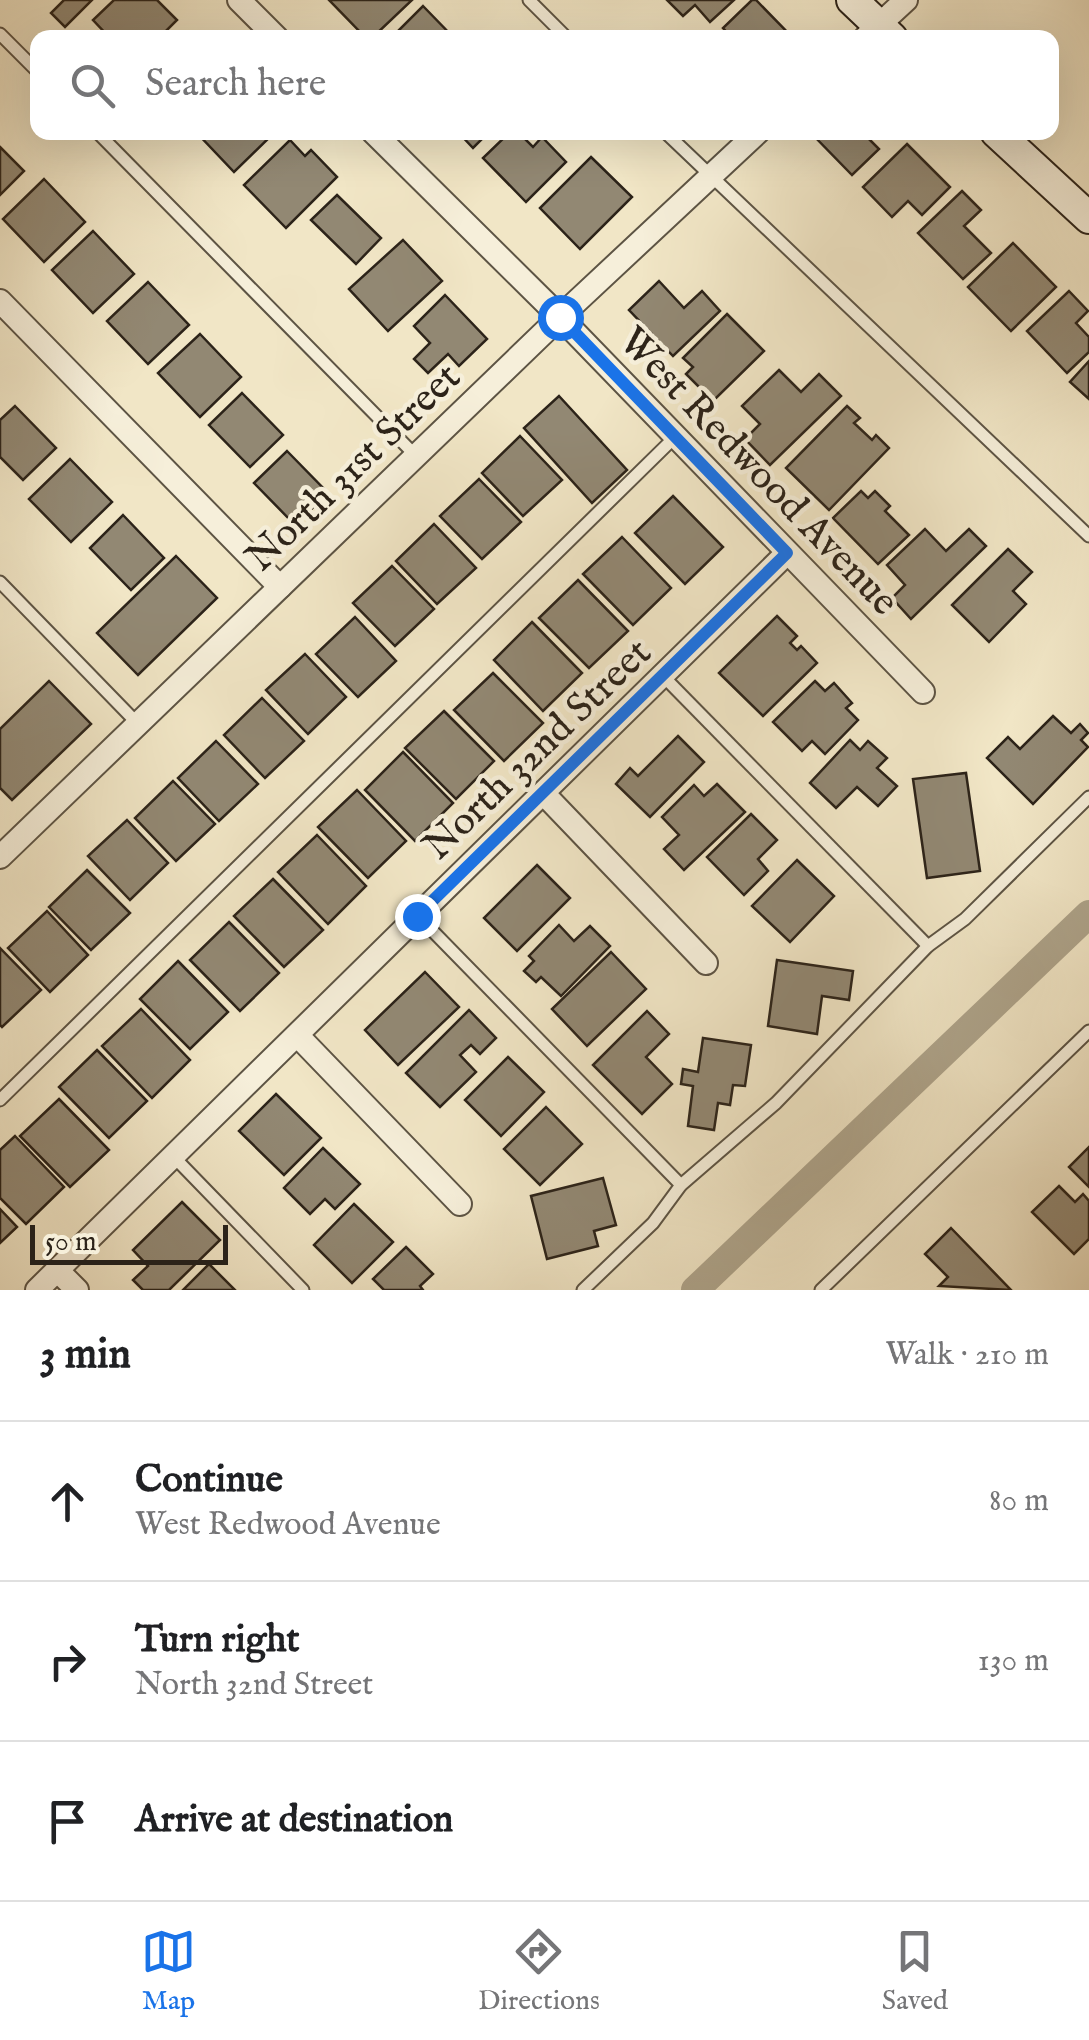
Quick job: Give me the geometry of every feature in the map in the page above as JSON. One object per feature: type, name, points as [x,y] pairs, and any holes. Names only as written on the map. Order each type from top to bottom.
[{"type":"street","points":[[239,0],[269,30]]},
{"type":"street","points":[[852,0],[876,30]]},
{"type":"street","points":[[881,30],[906,0]]},
{"type":"street","name":"West Redwood Avenue","points":[[381,140],[560,317],[923,692]]},
{"type":"street","name":"North 31st Street","points":[[1,855],[749,140]]},
{"type":"street","points":[[1005,140],[1089,218]]},
{"type":"street","points":[[0,301],[280,587]]},
{"type":"street","name":"North 32nd Street","points":[[37,1290],[787,553]]},
{"type":"street","points":[[544,794],[706,963]]},
{"type":"street","points":[[298,1036],[460,1204]]},
{"type":"street","points":[[58,1270],[77,1290]]},
{"type":"lane","points":[[529,0],[559,30]]},
{"type":"lane","points":[[0,34],[30,64]]},
{"type":"lane","points":[[105,140],[416,456]]},
{"type":"lane","points":[[672,140],[1089,536]]},
{"type":"lane","points":[[0,1100],[675,437]]},
{"type":"lane","points":[[0,582],[138,724]]},
{"type":"lane","points":[[664,676],[928,946]]},
{"type":"lane","points":[[582,1290],[652,1222],[681,1185],[776,1103],[928,946],[964,920],[1089,797]]},
{"type":"lane","points":[[417,916],[681,1185]]},
{"type":"lane","points":[[821,1290],[1089,1031]]},
{"type":"lane","points":[[174,1156],[303,1290]]},
{"type":"building","points":[[64,0],[92,0],[65,27],[51,13]]},
{"type":"building","points":[[114,0],[157,0],[177,20],[167,30],[102,30],[93,20]]},
{"type":"building","points":[[329,0],[412,0],[380,30],[358,30]]},
{"type":"building","points":[[667,0],[734,0],[710,22],[695,5],[683,16]]},
{"type":"building","points":[[756,0],[785,30],[725,30]]},
{"type":"building","points":[[423,6],[446,30],[399,30]]},
{"type":"building","points":[[204,140],[267,140],[234,172]]},
{"type":"building","points":[[290,140],[305,156],[311,150],[337,177],[286,228],[244,185]]},
{"type":"building","points":[[502,140],[526,140],[533,147],[545,140],[566,162],[526,202],[483,158]]},
{"type":"building","points":[[818,140],[870,140],[879,149],[852,175]]},
{"type":"building","points":[[907,144],[950,187],[922,215],[908,201],[892,217],[863,187]]},
{"type":"building","points":[[0,147],[24,171],[0,195]]},
{"type":"building","points":[[591,157],[632,197],[580,249],[540,208]]},
{"type":"building","points":[[44,179],[85,222],[44,262],[3,219]]},
{"type":"building","points":[[962,191],[981,210],[964,226],[991,253],[963,279],[918,233]]},
{"type":"building","points":[[337,195],[381,238],[356,264],[311,220]]},
{"type":"building","points":[[93,231],[134,274],[93,313],[52,270]]},
{"type":"building","points":[[403,240],[442,281],[388,331],[349,289]]},
{"type":"building","points":[[1013,243],[1056,287],[1011,331],[968,287]]},
{"type":"building","points":[[659,281],[684,308],[702,291],[720,311],[673,356],[629,310]]},
{"type":"building","points":[[148,282],[189,325],[148,364],[107,321]]},
{"type":"building","points":[[1069,291],[1088,311],[1076,323],[1089,337],[1089,352],[1067,373],[1027,331]]},
{"type":"building","points":[[445,295],[487,339],[459,366],[448,354],[428,373],[414,359],[430,343],[414,326]]},
{"type":"building","points":[[727,314],[764,351],[713,401],[686,374],[693,367],[683,358]]},
{"type":"building","points":[[200,334],[241,377],[200,417],[158,373]]},
{"type":"building","points":[[1089,361],[1089,399],[1070,382]]},
{"type":"building","points":[[779,370],[801,392],[819,374],[841,396],[770,465],[745,439],[760,424],[742,406]]},
{"type":"building","points":[[242,393],[283,435],[250,467],[209,425]]},
{"type":"building","points":[[559,396],[627,470],[592,503],[524,428]]},
{"type":"building","points":[[15,406],[56,448],[23,480],[0,457],[0,420]]},
{"type":"building","points":[[847,406],[860,418],[854,423],[872,440],[876,435],[889,448],[829,510],[786,468]]},
{"type":"building","points":[[520,436],[562,480],[523,516],[482,473]]},
{"type":"building","points":[[287,451],[328,493],[295,525],[254,483]]},
{"type":"building","points":[[70,459],[112,502],[71,542],[29,499]]},
{"type":"building","points":[[479,479],[521,522],[482,559],[440,516]]},
{"type":"building","points":[[861,491],[868,498],[875,491],[890,506],[885,511],[909,535],[878,564],[833,518]]},
{"type":"building","points":[[673,496],[723,547],[685,584],[635,533]]},
{"type":"building","points":[[123,515],[164,558],[131,590],[90,548]]},
{"type":"building","points":[[434,524],[476,568],[437,604],[396,561]]},
{"type":"building","points":[[925,529],[946,551],[969,529],[986,546],[911,619],[892,598],[905,585],[887,565]]},
{"type":"building","points":[[622,537],[671,588],[633,625],[583,574]]},
{"type":"building","points":[[1008,549],[1032,572],[1013,591],[1026,604],[989,642],[952,605]]},
{"type":"building","points":[[176,556],[217,598],[138,675],[97,633]]},
{"type":"building","points":[[392,566],[434,609],[395,646],[353,603]]},
{"type":"building","points":[[578,580],[628,631],[589,668],[539,618]]},
{"type":"building","points":[[777,616],[797,636],[790,643],[797,650],[801,646],[817,663],[763,716],[719,673]]},
{"type":"building","points":[[355,617],[396,661],[358,697],[316,654]]},
{"type":"building","points":[[532,622],[582,673],[543,711],[494,660]]},
{"type":"building","points":[[305,654],[346,697],[308,734],[266,690]]},
{"type":"building","points":[[493,673],[543,723],[504,761],[454,710]]},
{"type":"building","points":[[49,681],[91,724],[12,800],[0,788],[0,729]]},
{"type":"building","points":[[815,681],[825,691],[834,683],[852,703],[846,708],[858,720],[825,754],[812,741],[802,751],[773,722]]},
{"type":"building","points":[[262,698],[304,741],[265,778],[224,735]]},
{"type":"building","points":[[444,711],[494,761],[456,799],[405,748]]},
{"type":"building","points":[[1053,716],[1071,733],[1080,724],[1088,733],[1081,740],[1088,747],[1033,804],[987,758],[1008,737],[1020,749]]},
{"type":"building","points":[[678,736],[704,762],[650,817],[616,784],[630,768],[638,776]]},
{"type":"building","points":[[850,740],[860,750],[868,741],[887,758],[877,768],[897,786],[878,806],[857,787],[836,808],[810,783]]},
{"type":"building","points":[[216,741],[258,784],[219,821],[178,778]]},
{"type":"building","points":[[403,752],[453,803],[415,841],[365,790]]},
{"type":"building","points":[[966,773],[980,871],[927,878],[913,779]]},
{"type":"building","points":[[173,781],[215,824],[176,861],[135,818]]},
{"type":"building","points":[[717,784],[745,812],[684,870],[664,849],[679,835],[662,817],[694,785],[704,796]]},
{"type":"building","points":[[357,790],[406,841],[368,878],[318,827]]},
{"type":"building","points":[[751,814],[777,840],[758,859],[768,871],[744,895],[707,857]]},
{"type":"building","points":[[127,820],[168,863],[130,900],[88,856]]},
{"type":"building","points":[[317,835],[366,886],[328,924],[278,872]]},
{"type":"building","points":[[797,860],[834,896],[790,942],[752,906]]},
{"type":"building","points":[[537,865],[570,898],[517,951],[484,918]]},
{"type":"building","points":[[87,870],[130,913],[91,950],[49,907]]},
{"type":"building","points":[[273,879],[323,930],[284,967],[234,916]]},
{"type":"building","points":[[47,911],[88,955],[50,992],[8,948]]},
{"type":"building","points":[[229,922],[279,973],[240,1011],[190,960]]},
{"type":"building","points":[[559,925],[574,941],[590,926],[610,946],[561,996],[541,977],[536,982],[524,971],[534,961],[529,956]]},
{"type":"building","points":[[0,948],[41,990],[2,1027],[0,1025]]},
{"type":"building","points":[[611,952],[646,989],[587,1046],[552,1009]]},
{"type":"building","points":[[777,960],[853,971],[849,1000],[822,996],[817,1034],[768,1026]]},
{"type":"building","points":[[178,961],[228,1012],[190,1049],[140,999]]},
{"type":"building","points":[[425,972],[459,1007],[398,1065],[365,1030]]},
{"type":"building","points":[[141,1009],[190,1060],[152,1098],[102,1046]]},
{"type":"building","points":[[469,1010],[496,1038],[480,1054],[471,1045],[460,1055],[476,1072],[440,1107],[406,1073]]},
{"type":"building","points":[[647,1011],[669,1034],[646,1057],[672,1084],[642,1114],[593,1065]]},
{"type":"building","points":[[703,1038],[751,1045],[745,1086],[733,1085],[730,1105],[718,1103],[714,1130],[688,1126],[693,1086],[681,1084],[683,1069],[698,1072]]},
{"type":"building","points":[[97,1050],[147,1101],[109,1138],[59,1087]]},
{"type":"building","points":[[508,1057],[544,1092],[501,1136],[465,1100]]},
{"type":"building","points":[[276,1094],[321,1138],[284,1175],[239,1131]]},
{"type":"building","points":[[59,1099],[109,1150],[70,1187],[20,1136]]},
{"type":"building","points":[[546,1107],[582,1144],[540,1185],[504,1149]]},
{"type":"building","points":[[15,1136],[64,1187],[26,1224],[0,1198],[0,1150]]},
{"type":"building","points":[[1089,1147],[1089,1187],[1069,1167]]},
{"type":"building","points":[[323,1148],[360,1184],[335,1209],[325,1199],[310,1214],[284,1188]]},
{"type":"building","points":[[603,1178],[616,1225],[594,1231],[598,1246],[547,1259],[531,1196]]},
{"type":"building","points":[[1059,1186],[1075,1202],[1083,1194],[1089,1201],[1089,1239],[1074,1254],[1032,1212]]},
{"type":"building","points":[[182,1202],[220,1240],[169,1290],[143,1290],[133,1280],[148,1266],[133,1250]]},
{"type":"building","points":[[354,1204],[393,1242],[352,1283],[314,1245]]},
{"type":"building","points":[[0,1209],[17,1227],[0,1243]]},
{"type":"building","points":[[951,1228],[1011,1290],[939,1286],[948,1277],[925,1254]]},
{"type":"building","points":[[406,1247],[433,1274],[420,1286],[423,1290],[384,1290],[373,1279]]},
{"type":"building","points":[[209,1264],[235,1290],[183,1290]]},
{"type":"waterway","points":[[695,1290],[1089,914]]},
{"type":"route","points":[[417,916],[787,553],[560,317]]}]
